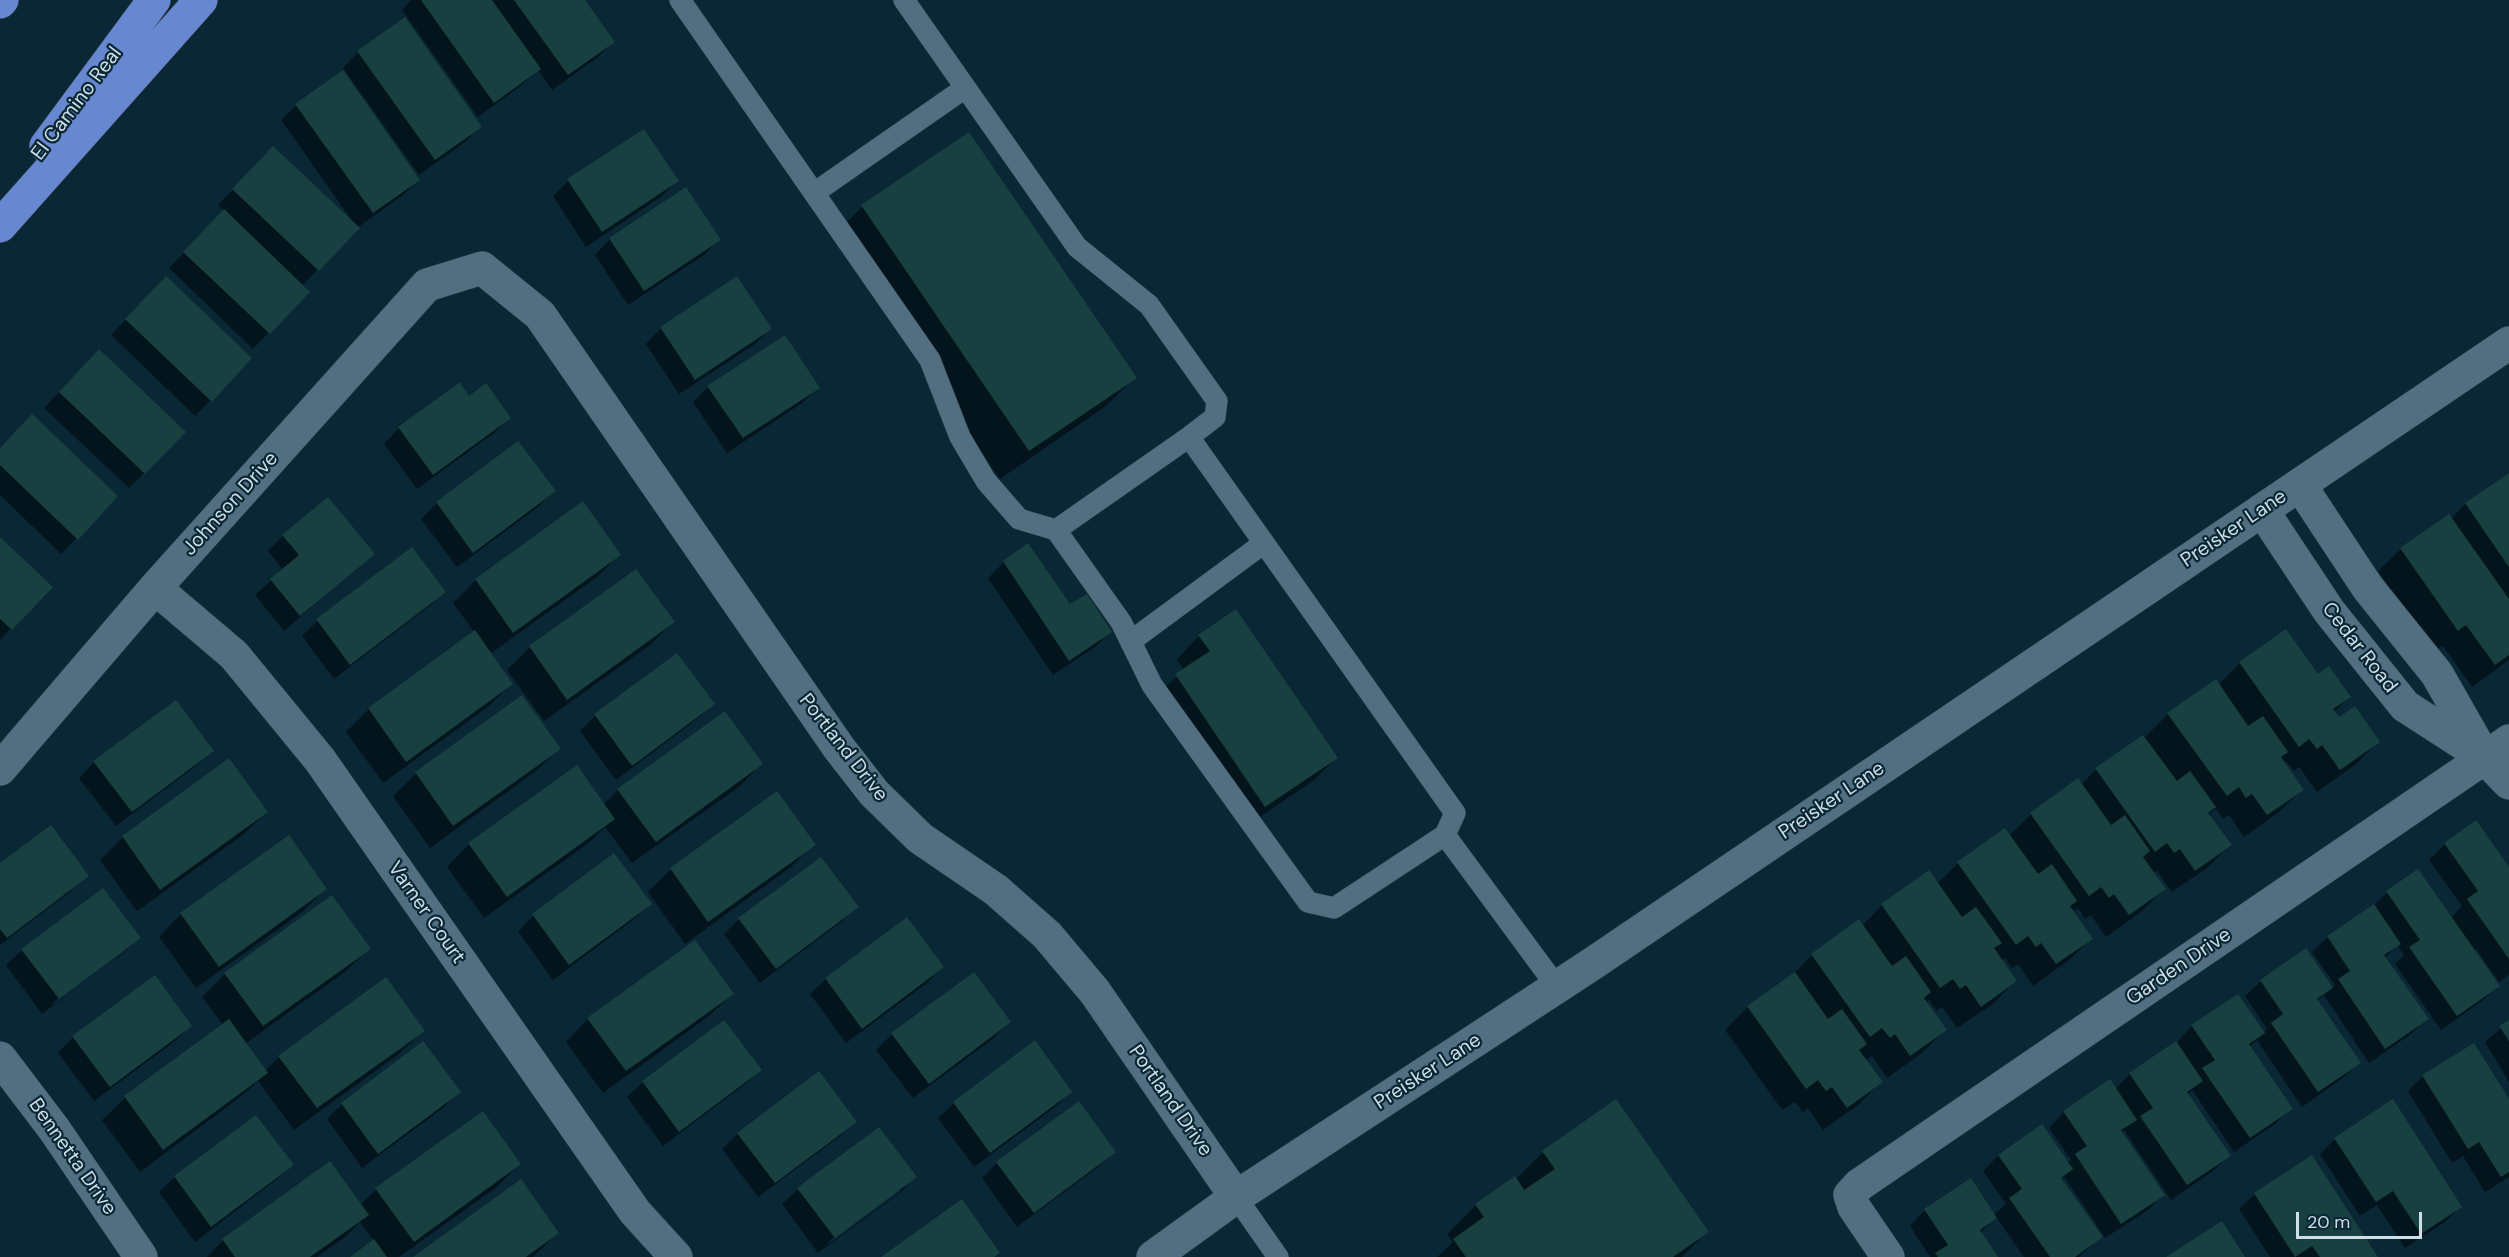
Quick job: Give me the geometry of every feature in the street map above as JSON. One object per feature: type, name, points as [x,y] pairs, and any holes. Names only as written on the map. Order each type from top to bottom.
[{"type":"highway","name":"El Camino Real","points":[[0,208],[154,0]]},
{"type":"highway","points":[[0,226],[201,0]]},
{"type":"street","name":"Johnson Drive","points":[[0,769],[155,588],[427,285],[482,268]]},
{"type":"street","name":"Portland Drive","points":[[482,268],[540,315],[838,748],[874,793],[920,838],[996,890],[1047,936],[1095,992],[1236,1197]]},
{"type":"street","name":"Preisker Lane","points":[[1153,1257],[1236,1197],[1557,987],[2509,343]]},
{"type":"street","name":"Cedar Road","points":[[2300,485],[2368,588],[2497,749],[2509,783]]},
{"type":"street","name":"Cedar Road","points":[[2262,510],[2330,611],[2405,706],[2497,749]]},
{"type":"street","name":"Varner Court","points":[[155,588],[234,655],[320,760],[635,1212],[676,1257]]},
{"type":"street","name":"Garden Drive","points":[[1888,1257],[1854,1207],[1850,1195],[1859,1185],[2497,749]]},
{"type":"street","name":"Bennetta Drive","points":[[0,1058],[54,1129],[141,1257]]},
{"type":"lane","points":[[680,0],[930,360],[960,437],[986,481],[1020,519],[1056,530],[1121,622],[1152,685],[1308,902],[1334,908],[1445,835],[1455,813],[1189,437]]},
{"type":"lane","points":[[904,0],[1077,247],[1149,305],[1217,401],[1215,417],[1056,530]]},
{"type":"lane","points":[[814,193],[966,88]]},
{"type":"lane","points":[[1131,641],[1264,543]]},
{"type":"lane","points":[[1445,835],[1557,987]]},
{"type":"lane","points":[[1236,1197],[1278,1257]]},
{"type":"building","points":[[421,0],[492,0],[541,69],[494,103]]},
{"type":"building","points":[[514,0],[585,0],[615,42],[568,75]]},
{"type":"building","points":[[405,17],[482,127],[435,160],[357,51]]},
{"type":"building","points":[[343,70],[420,180],[373,213],[295,104]]},
{"type":"building","points":[[644,129],[679,181],[602,232],[567,179]]},
{"type":"building","points":[[969,132],[1137,378],[1029,451],[861,205]]},
{"type":"building","points":[[273,146],[360,228],[319,271],[232,189]]},
{"type":"building","points":[[686,187],[721,240],[644,291],[609,238]]},
{"type":"building","points":[[224,209],[310,292],[270,334],[183,252]]},
{"type":"building","points":[[166,276],[252,358],[212,402],[125,319]]},
{"type":"building","points":[[737,276],[772,329],[695,380],[660,327]]},
{"type":"building","points":[[785,335],[820,388],[743,438],[707,386]]},
{"type":"building","points":[[99,349],[186,432],[145,474],[59,392]]},
{"type":"building","points":[[460,382],[469,396],[486,383],[511,418],[433,475],[398,427]]},
{"type":"building","points":[[32,414],[118,496],[78,540],[0,465],[0,448]]},
{"type":"building","points":[[518,441],[556,491],[473,553],[436,502]]},
{"type":"building","points":[[2509,473],[2509,567],[2465,503]]},
{"type":"building","points":[[328,497],[375,554],[300,616],[270,579],[299,555],[282,535]]},
{"type":"building","points":[[583,501],[621,555],[513,633],[475,579]]},
{"type":"building","points":[[2449,514],[2509,599],[2509,655],[2495,665],[2466,625],[2458,631],[2400,548]]},
{"type":"building","points":[[0,537],[53,587],[12,630],[0,619]]},
{"type":"building","points":[[1028,543],[1070,604],[1087,594],[1112,632],[1069,661],[1003,561]]},
{"type":"building","points":[[412,547],[446,592],[350,665],[316,619]]},
{"type":"building","points":[[636,569],[675,622],[567,700],[529,646]]},
{"type":"building","points":[[1236,609],[1338,758],[1265,807],[1175,674],[1210,651],[1198,635]]},
{"type":"building","points":[[2286,629],[2318,674],[2329,666],[2351,697],[2333,709],[2339,717],[2355,706],[2380,742],[2340,770],[2322,745],[2317,749],[2309,739],[2299,747],[2239,662]]},
{"type":"building","points":[[475,630],[513,684],[406,762],[368,708]]},
{"type":"building","points":[[677,653],[715,704],[632,766],[594,714]]},
{"type":"building","points":[[2216,679],[2248,726],[2263,716],[2288,752],[2281,757],[2304,790],[2267,815],[2252,794],[2246,798],[2239,787],[2227,796],[2167,713]]},
{"type":"building","points":[[522,695],[561,749],[453,826],[415,772]]},
{"type":"building","points":[[176,700],[214,751],[132,812],[93,761]]},
{"type":"building","points":[[725,711],[763,764],[656,842],[617,789]]},
{"type":"building","points":[[2143,735],[2177,781],[2190,771],[2216,807],[2208,813],[2232,845],[2195,871],[2180,849],[2174,853],[2167,843],[2155,852],[2095,768]]},
{"type":"building","points":[[229,758],[268,812],[160,890],[122,836]]},
{"type":"building","points":[[577,765],[615,819],[507,897],[468,843]]},
{"type":"building","points":[[2078,778],[2111,825],[2125,815],[2150,851],[2143,857],[2166,889],[2129,915],[2114,894],[2109,898],[2101,887],[2089,896],[2030,813]]},
{"type":"building","points":[[777,791],[816,845],[708,922],[670,868]]},
{"type":"building","points":[[2476,820],[2509,867],[2509,959],[2467,899],[2478,891],[2444,843]]},
{"type":"building","points":[[51,825],[89,876],[7,938],[0,929],[0,863]]},
{"type":"building","points":[[2005,828],[2038,874],[2052,864],[2077,901],[2070,906],[2093,939],[2056,964],[2041,943],[2036,947],[2028,936],[2016,945],[1957,862]]},
{"type":"building","points":[[289,835],[327,889],[219,967],[180,913]]},
{"type":"building","points":[[614,853],[652,904],[569,965],[532,914]]},
{"type":"building","points":[[821,857],[859,907],[776,969],[738,918]]},
{"type":"building","points":[[2418,869],[2500,986],[2457,1016],[2409,947],[2420,940],[2386,891]]},
{"type":"building","points":[[1929,870],[1962,917],[1976,907],[2002,943],[1994,948],[2017,981],[1981,1007],[1966,985],[1960,989],[1953,979],[1940,988],[1881,904]]},
{"type":"building","points":[[103,888],[141,938],[59,999],[21,949]]},
{"type":"building","points":[[332,895],[371,949],[263,1026],[224,973]]},
{"type":"building","points":[[2374,904],[2401,944],[2384,955],[2429,1019],[2385,1049],[2338,979],[2350,971],[2327,936]]},
{"type":"building","points":[[907,917],[944,967],[862,1029],[825,978]]},
{"type":"building","points":[[1859,919],[1892,966],[1906,956],[1931,992],[1924,998],[1947,1030],[1910,1056],[1895,1034],[1890,1038],[1882,1028],[1870,1037],[1811,954]]},
{"type":"building","points":[[695,940],[734,994],[626,1071],[587,1018]]},
{"type":"building","points":[[2306,948],[2333,988],[2317,999],[2361,1063],[2318,1092],[2271,1023],[2283,1014],[2260,980]]},
{"type":"building","points":[[974,972],[1011,1022],[929,1084],[891,1033]]},
{"type":"building","points":[[1795,972],[1828,1019],[1842,1009],[1867,1044],[1859,1050],[1883,1082],[1847,1108],[1832,1087],[1826,1091],[1818,1080],[1806,1089],[1747,1006]]},
{"type":"building","points":[[155,975],[192,1026],[110,1087],[72,1036]]},
{"type":"building","points":[[386,977],[425,1031],[317,1108],[278,1056]]},
{"type":"building","points":[[2238,994],[2265,1033],[2249,1044],[2293,1109],[2250,1138],[2202,1068],[2215,1060],[2191,1025]]},
{"type":"building","points":[[229,1019],[268,1073],[163,1150],[124,1096]]},
{"type":"building","points":[[724,1020],[762,1070],[679,1132],[642,1081]]},
{"type":"building","points":[[2509,1020],[2509,1041],[2499,1026]]},
{"type":"building","points":[[1035,1040],[1072,1092],[990,1153],[953,1102]]},
{"type":"building","points":[[423,1041],[461,1092],[378,1154],[341,1103]]},
{"type":"building","points":[[2176,1041],[2203,1081],[2187,1092],[2231,1156],[2187,1185],[2140,1116],[2153,1108],[2129,1073]]},
{"type":"building","points":[[2474,1043],[2509,1099],[2509,1172],[2501,1177],[2479,1142],[2468,1149],[2422,1075]]},
{"type":"building","points":[[819,1071],[857,1122],[775,1183],[737,1133]]},
{"type":"building","points":[[2110,1079],[2137,1120],[2121,1130],[2165,1195],[2121,1224],[2075,1154],[2087,1146],[2063,1111]]},
{"type":"building","points":[[1616,1099],[1709,1232],[1673,1257],[1466,1257],[1453,1239],[1484,1217],[1475,1204],[1515,1176],[1524,1190],[1555,1169],[1542,1151]]},
{"type":"building","points":[[2393,1099],[2462,1207],[2421,1234],[2393,1191],[2376,1202],[2334,1138]]},
{"type":"building","points":[[1079,1101],[1116,1152],[1034,1213],[996,1162]]},
{"type":"building","points":[[483,1111],[521,1164],[414,1242],[375,1188]]},
{"type":"building","points":[[256,1115],[294,1165],[211,1227],[174,1176]]},
{"type":"building","points":[[2042,1124],[2073,1169],[2061,1178],[2103,1237],[2075,1257],[2050,1257],[2009,1198],[2022,1189],[1998,1155]]},
{"type":"building","points":[[879,1127],[917,1177],[835,1238],[797,1188]]},
{"type":"building","points":[[2312,1155],[2378,1257],[2320,1257],[2312,1246],[2295,1257],[2254,1193]]},
{"type":"building","points":[[330,1161],[369,1215],[310,1257],[235,1257],[222,1239]]},
{"type":"building","points":[[1971,1178],[1997,1218],[1980,1230],[1998,1257],[1938,1257],[1935,1253],[1948,1245],[1924,1209]]},
{"type":"building","points":[[521,1179],[559,1233],[526,1257],[413,1257]]},
{"type":"building","points":[[962,1199],[1000,1253],[994,1257],[881,1257]]},
{"type":"building","points":[[2222,1221],[2245,1257],[2166,1257]]},
{"type":"building","points":[[374,1239],[387,1257],[350,1257]]}]
